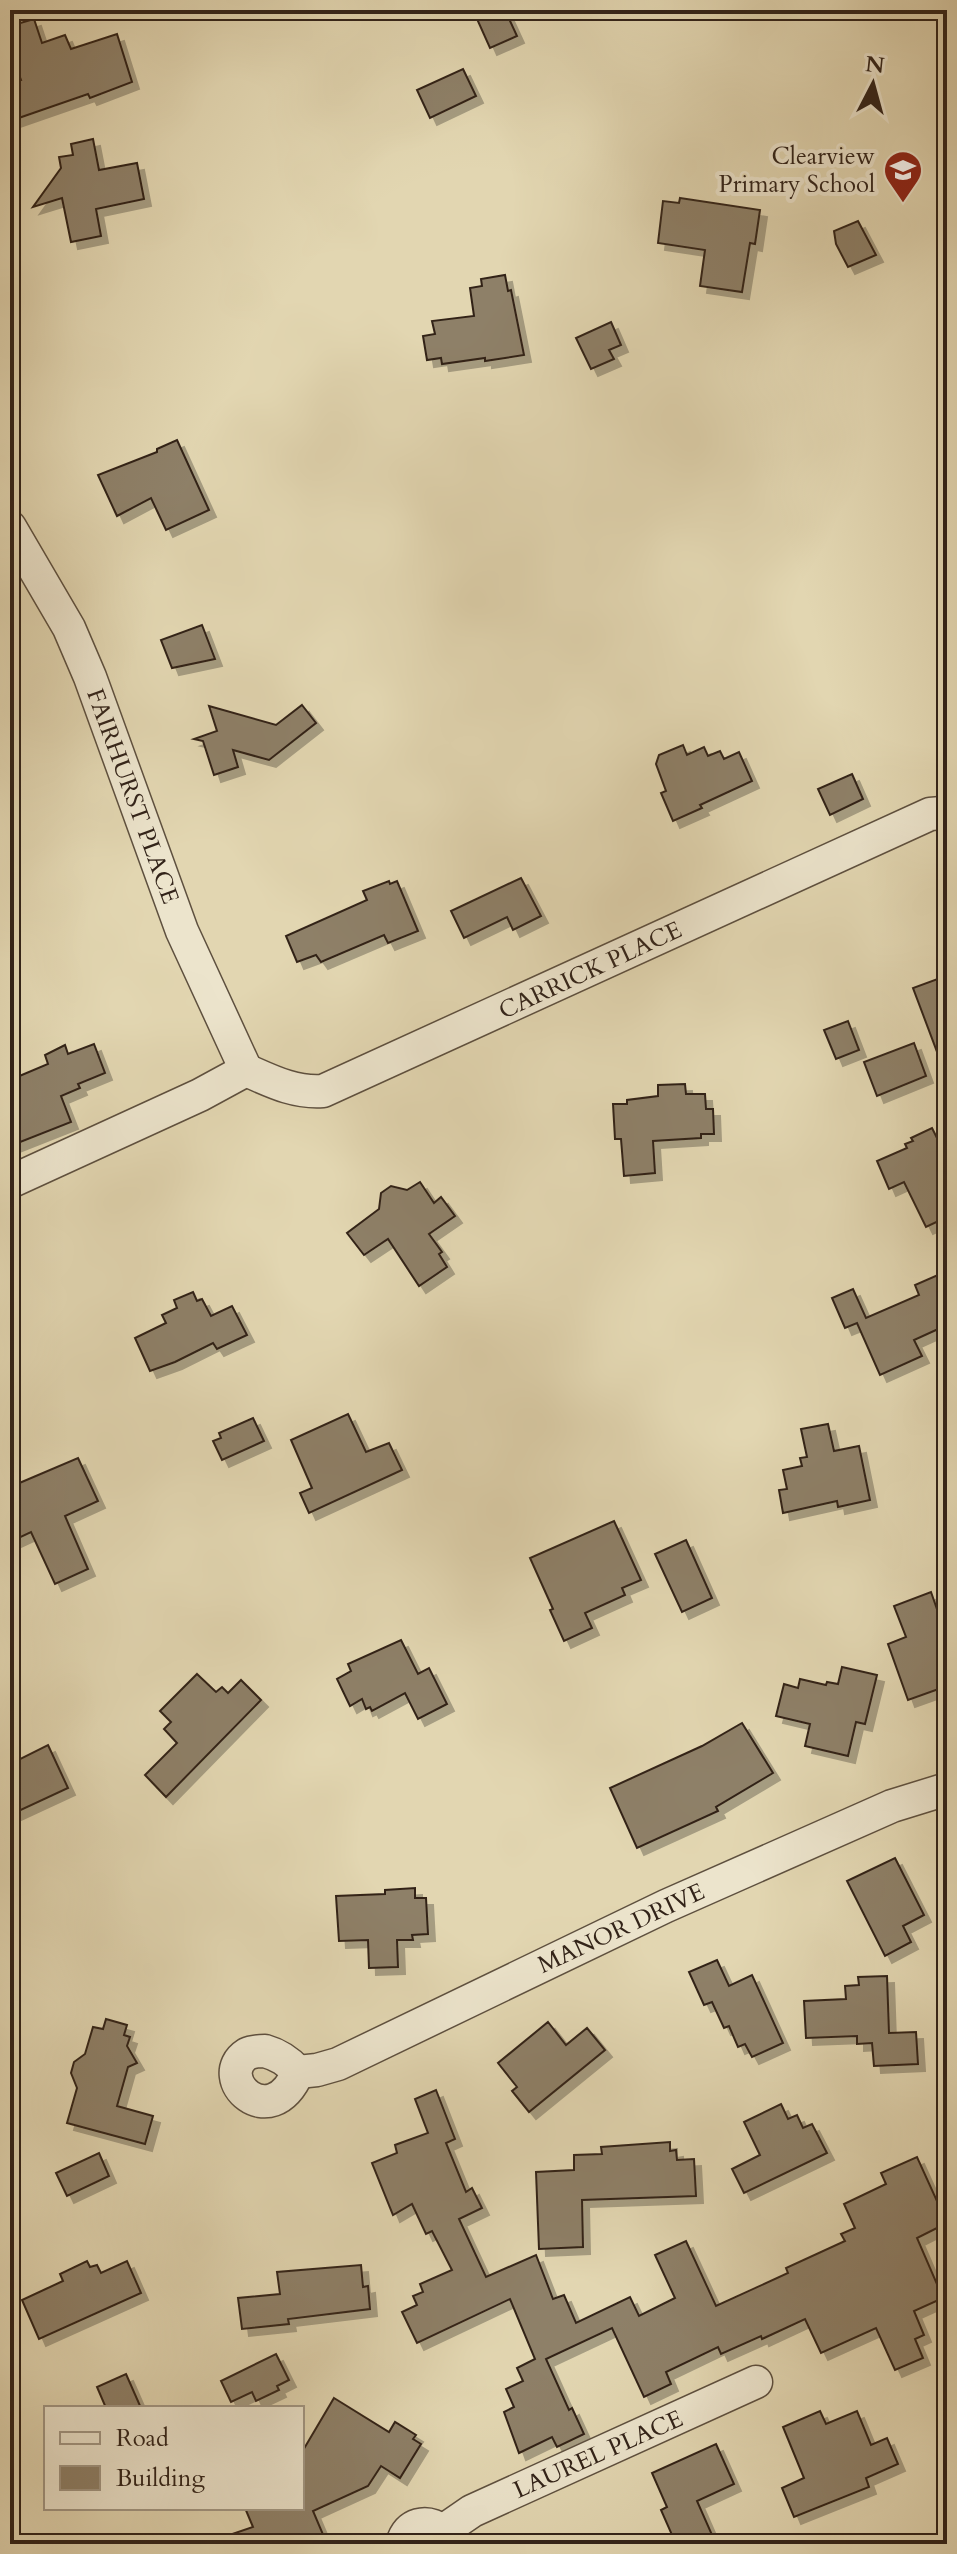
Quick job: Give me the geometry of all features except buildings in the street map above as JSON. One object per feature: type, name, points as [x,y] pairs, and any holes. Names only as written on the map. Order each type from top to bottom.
[{"type":"street","name":"FAIRHURST PLACE","points":[[10,527],[69,628],[90,677],[182,931],[246,1070]]},
{"type":"street","name":"CARRICK PLACE","points":[[246,1070],[283,1087],[323,1091],[936,813]]},
{"type":"street","points":[[10,1182],[200,1095],[246,1070]]},
{"type":"street","name":"MANOR DRIVE","points":[[298,2072],[338,2064],[666,1906],[892,1806],[947,1789]]},
{"type":"street","name":"LAUREL PLACE","points":[[446,2538],[472,2511],[756,2382]]},
{"type":"street","points":[[402,2544],[408,2531],[421,2524],[434,2525],[446,2538]]},
{"type":"place","name":"Clearview Primary School","points":[[903,204]]}]
